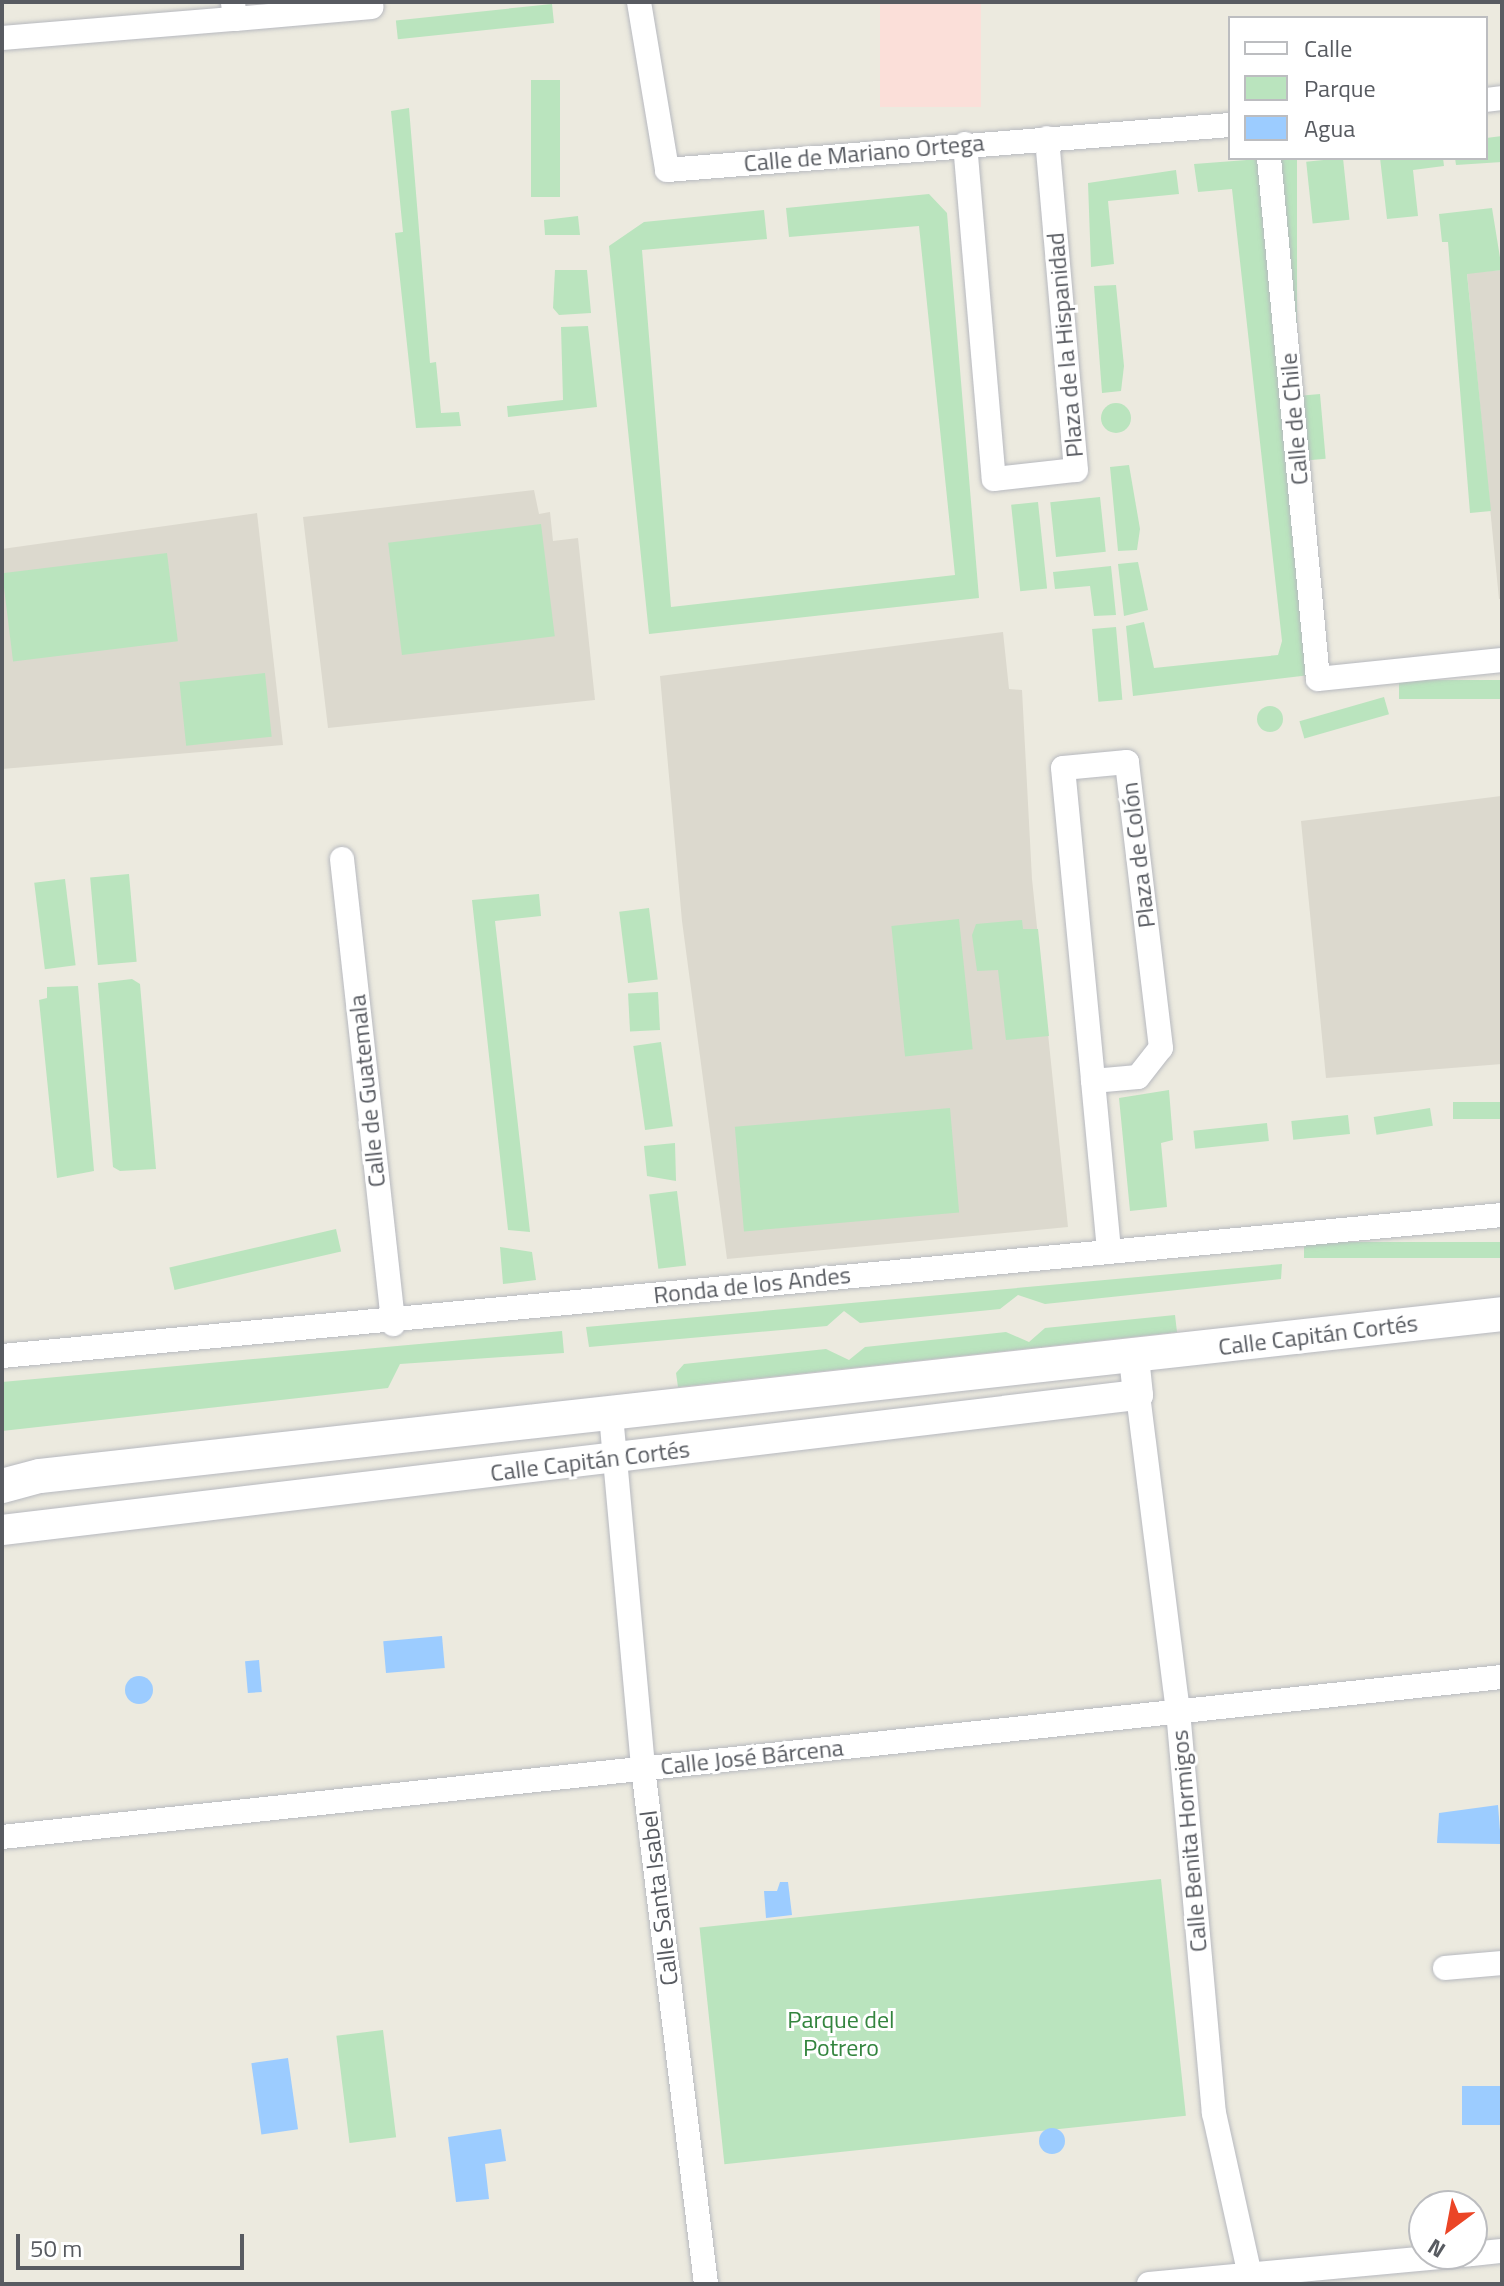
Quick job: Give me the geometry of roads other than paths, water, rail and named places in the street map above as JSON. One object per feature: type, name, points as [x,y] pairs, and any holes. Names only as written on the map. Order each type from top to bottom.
[{"type":"main road","name":"Calle Capitán Cortés","points":[[2,1486],[40,1476],[1502,1314]]},
{"type":"main road","name":"Calle Capitán Cortés","points":[[2,1469],[40,1476]]},
{"type":"street","name":"Calle de Mariano Ortega","points":[[639,2],[667,170],[1228,125]]},
{"type":"street","points":[[2,38],[234,10],[371,7]]},
{"type":"street","name":"Plaza de la Hispanidad","points":[[965,144],[994,479],[1076,470],[1047,138]]},
{"type":"street","name":"Calle de Chile","points":[[1269,160],[1318,679],[1502,660]]},
{"type":"street","name":"Plaza de Colón","points":[[1093,1086],[1138,1077],[1156,1064],[1161,1048],[1127,762],[1063,768],[1093,1086],[1109,1251]]},
{"type":"street","name":"Calle de Guatemala","points":[[342,859],[393,1324]]},
{"type":"street","name":"Ronda de los Andes","points":[[2,1356],[393,1324],[1109,1251],[1502,1215]]},
{"type":"street","points":[[1134,1356],[1138,1395]]},
{"type":"street","name":"Calle Capitán Cortés","points":[[2,1530],[1138,1395]]},
{"type":"street","name":"Calle Benita Hormigos","points":[[1138,1395],[1178,1711],[1214,2113],[1251,2281]]},
{"type":"street","name":"Calle Santa Isabel","points":[[611,1415],[643,1768],[706,2284]]},
{"type":"street","name":"Calle José Bárcena","points":[[2,1837],[1502,1677]]},
{"type":"street","points":[[1445,1968],[1502,1963]]},
{"type":"street","points":[[1149,2284],[1251,2281],[1408,2262]]},
{"type":"water","points":[[442,1636],[445,1668],[386,1673],[383,1641]]},
{"type":"water","points":[[259,1660],[262,1692],[248,1693],[245,1661]]},
{"type":"water","points":[[139,1676],[149,1680],[153,1690],[149,1700],[139,1704],[129,1700],[125,1690],[129,1680]]},
{"type":"water","points":[[1498,1805],[1501,1844],[1437,1843],[1439,1813]]},
{"type":"water","points":[[780,1882],[788,1882],[792,1915],[766,1918],[764,1891],[777,1891]]},
{"type":"water","points":[[288,2058],[298,2129],[261,2134],[251,2063]]},
{"type":"water","points":[[1462,2086],[1502,2086],[1502,2125],[1462,2125]]},
{"type":"water","points":[[1052,2128],[1061,2132],[1065,2141],[1061,2150],[1052,2154],[1043,2150],[1039,2141],[1043,2132]]},
{"type":"water","points":[[501,2129],[506,2161],[485,2164],[489,2199],[456,2202],[448,2137]]},
{"type":"park label","name":"Parque del Potrero","points":[[841,2034]]}]
